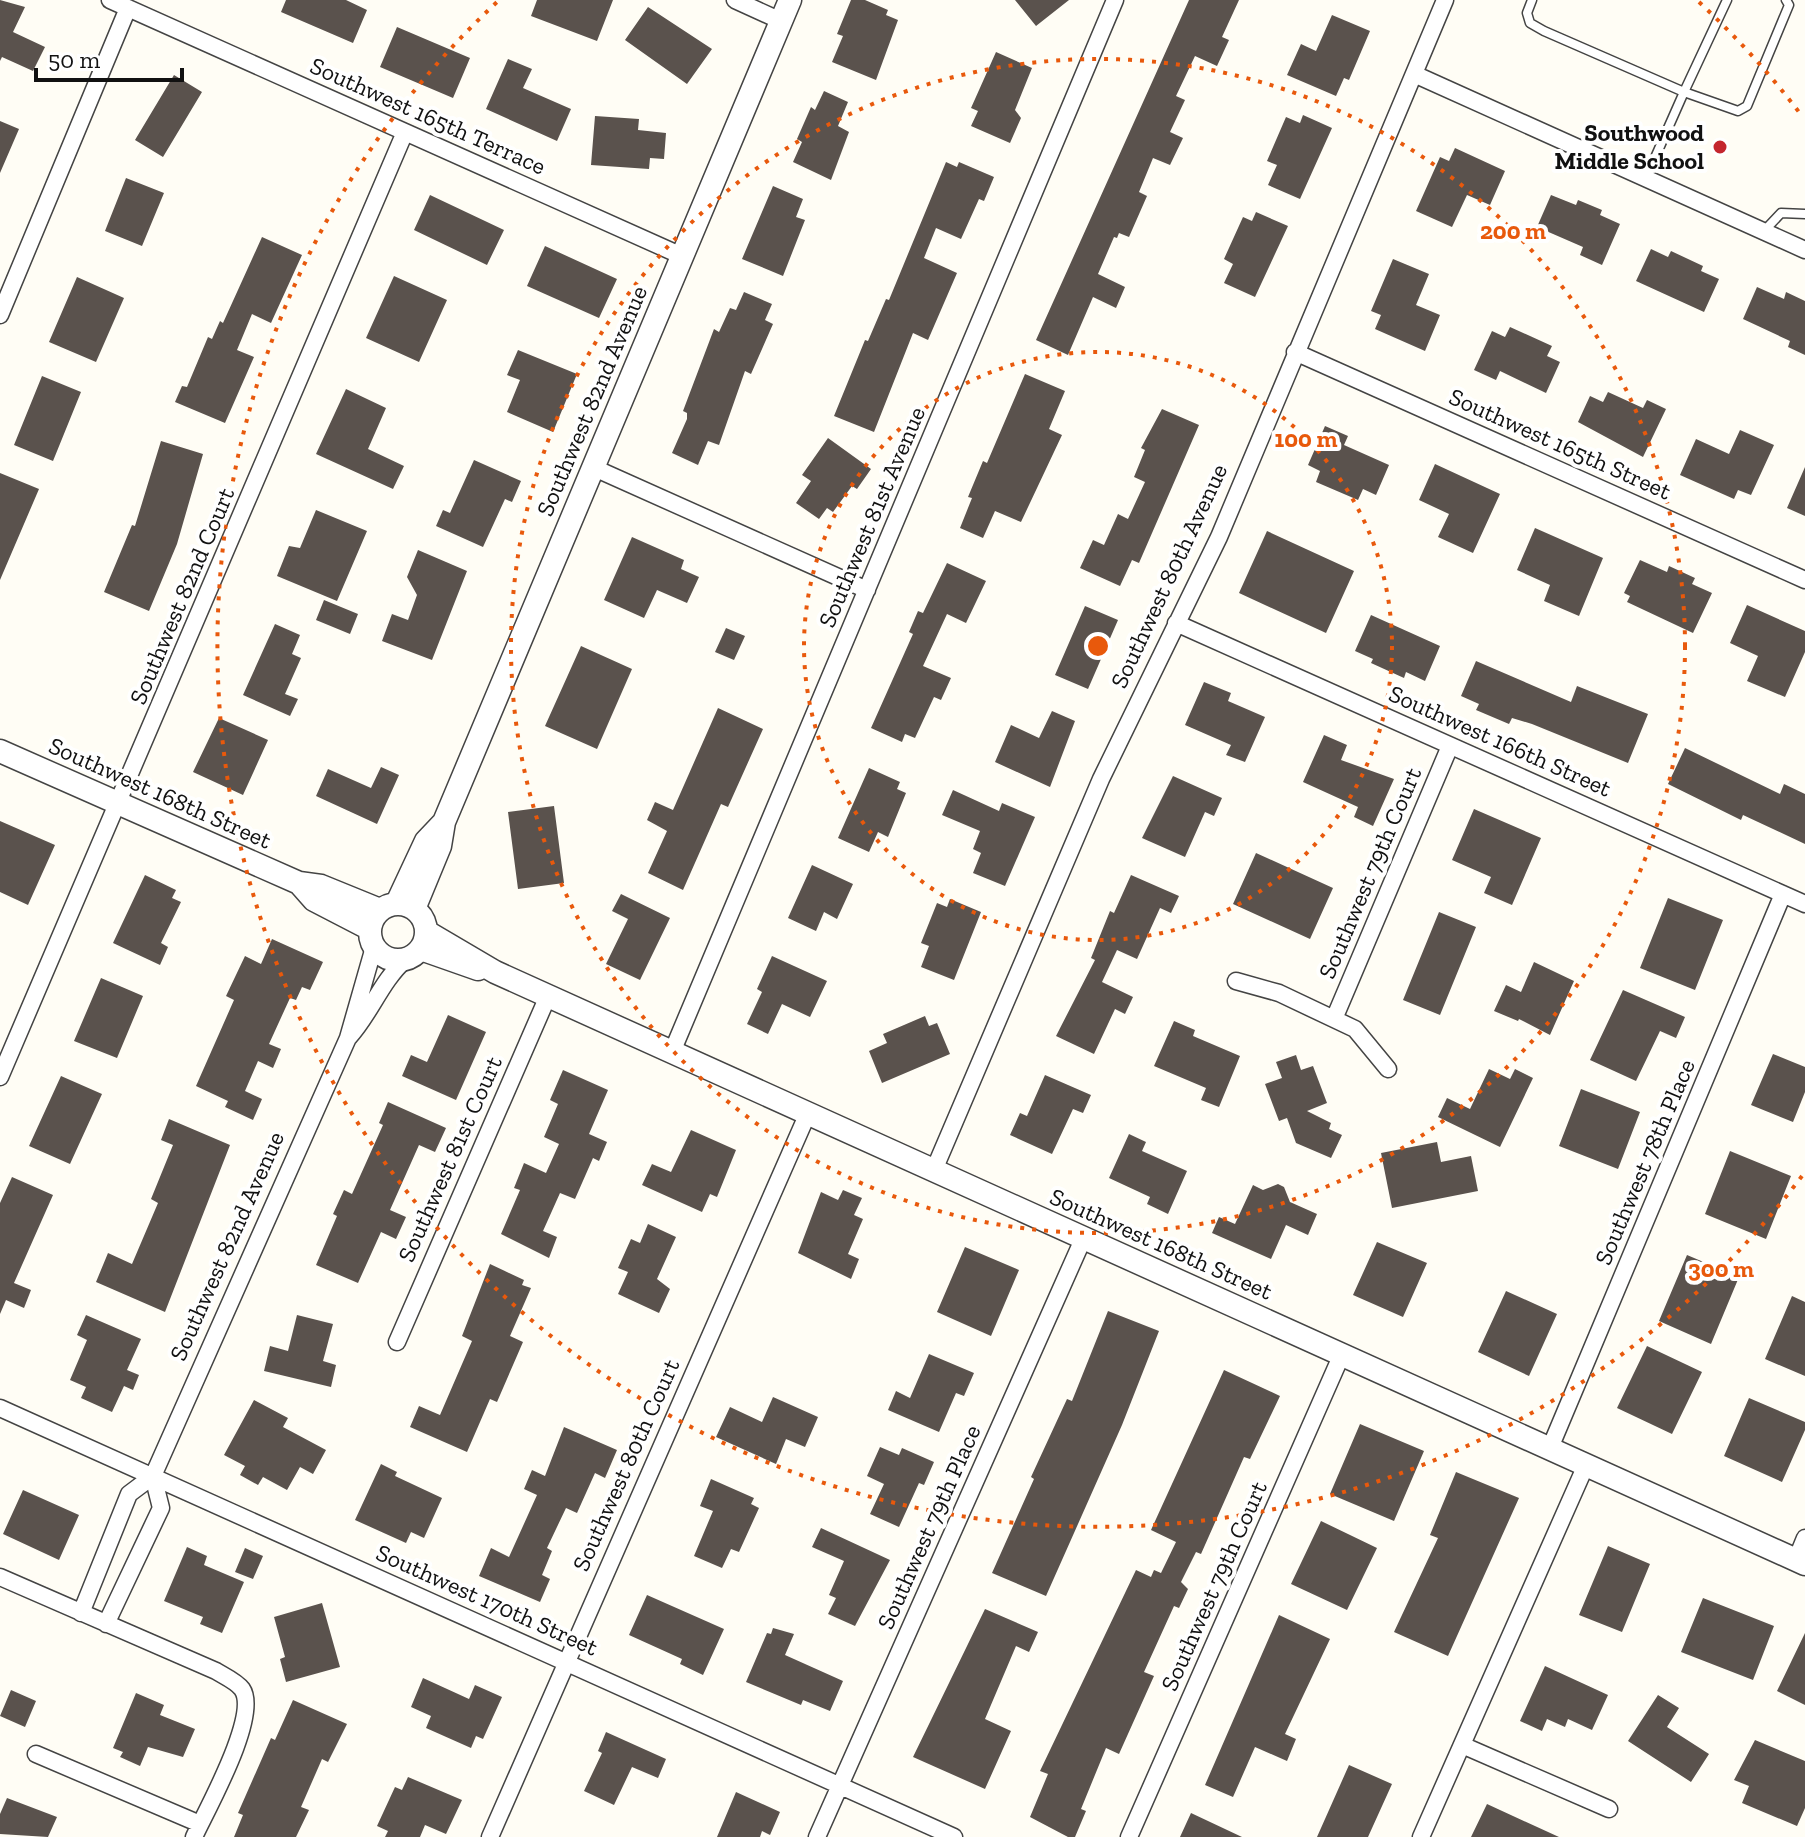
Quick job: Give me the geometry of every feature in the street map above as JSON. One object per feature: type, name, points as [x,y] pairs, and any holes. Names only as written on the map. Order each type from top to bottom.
[{"type":"street","name":"Southwest 165th Terrace","points":[[110,0],[682,256]]},
{"type":"street","points":[[735,0],[786,10]]},
{"type":"street","name":"Southwest 81st Avenue","points":[[672,1052],[1115,0]]},
{"type":"street","name":"Southwest 80th Avenue","points":[[934,1170],[1101,779],[1219,537],[1445,0]]},
{"type":"street","points":[[0,315],[128,8]]},
{"type":"street","name":"Southwest 82nd Avenue","points":[[81,1613],[129,1494],[153,1476],[348,1038],[387,920],[440,846],[444,822],[786,10]]},
{"type":"street","points":[[1414,74],[1805,250]]},
{"type":"street","name":"Southwest 82nd Court","points":[[0,1077],[405,132]]},
{"type":"street","name":"Southwest 165th Street","points":[[1295,352],[1805,580]]},
{"type":"street","points":[[592,467],[867,590]]},
{"type":"street","name":"Southwest 166th Street","points":[[1176,623],[1805,904]]},
{"type":"street","name":"Southwest 79th Court","points":[[1334,1019],[1450,746]]},
{"type":"street","name":"Southwest 168th Street","points":[[0,751],[299,883],[321,886],[387,920],[388,958],[418,947],[495,972],[1800,1562]]},
{"type":"street","name":"Southwest 78th Place","points":[[1550,1448],[1783,894]]},
{"type":"street","points":[[387,920],[421,915],[418,947]]},
{"type":"street","name":"Southwest 82nd Avenue","points":[[348,1038],[363,1021],[392,971],[418,947]]},
{"type":"street","points":[[1236,981],[1279,993],[1355,1029],[1388,1069]]},
{"type":"street","name":"Southwest 81st Court","points":[[397,1342],[548,996]]},
{"type":"street","name":"Southwest 80th Court","points":[[490,1837],[808,1113]]},
{"type":"street","name":"Southwest 79th Place","points":[[817,1837],[1084,1237]]},
{"type":"street","name":"Southwest 79th Court","points":[[1129,1837],[1342,1354]]},
{"type":"street","name":"Southwest 170th Street","points":[[0,1408],[954,1837]]},
{"type":"street","points":[[1421,1837],[1586,1465]]},
{"type":"street","points":[[106,1624],[161,1508],[153,1476]]},
{"type":"street","points":[[1800,1562],[1805,1538]]},
{"type":"street","points":[[0,1577],[216,1671],[235,1682],[246,1699],[244,1724],[197,1831],[36,1754]]},
{"type":"street","points":[[1462,1745],[1609,1809]]},
{"type":"lane","points":[[1532,0],[1527,13],[1530,23],[1544,31],[1684,92],[1738,111],[1747,106],[1789,5],[1786,0]]},
{"type":"lane","points":[[1646,178],[1727,0]]},
{"type":"lane","points":[[1764,231],[1781,213],[1805,214]]},
{"type":"building","points":[[0,0],[25,7],[13,32],[45,47],[33,71],[2,57],[0,61]]},
{"type":"building","points":[[286,0],[346,0],[367,10],[353,43],[281,12]]},
{"type":"building","points":[[537,0],[613,0],[597,41],[531,16]]},
{"type":"building","points":[[851,0],[865,0],[888,10],[886,15],[898,20],[876,80],[832,62],[843,36],[837,34]]},
{"type":"building","points":[[1015,0],[1069,0],[1036,26]]},
{"type":"building","points":[[1189,0],[1239,0],[1222,37],[1229,40],[1217,66],[1195,56],[1176,96],[1185,100],[1170,132],[1183,138],[1170,165],[1153,158],[1139,192],[1147,196],[1129,237],[1119,233],[1117,238],[1114,237],[1098,274],[1125,287],[1116,308],[1093,297],[1068,355],[1036,340]]},
{"type":"building","points":[[648,7],[712,49],[687,84],[625,40]]},
{"type":"building","points":[[1332,15],[1370,31],[1349,80],[1344,78],[1336,96],[1287,75],[1301,44],[1316,51]]},
{"type":"building","points":[[397,27],[470,58],[453,98],[380,67]]},
{"type":"building","points":[[996,52],[1032,68],[1015,110],[1021,118],[1010,143],[971,126],[978,111],[971,108]]},
{"type":"building","points":[[508,59],[532,69],[523,88],[571,109],[557,141],[486,109]]},
{"type":"building","points":[[174,75],[202,92],[163,157],[135,140]]},
{"type":"building","points":[[824,91],[848,102],[838,126],[849,132],[831,180],[793,162],[802,142],[797,139],[811,107],[815,110]]},
{"type":"building","points":[[1303,115],[1332,128],[1300,199],[1268,185],[1277,165],[1267,161],[1286,117],[1300,123]]},
{"type":"building","points":[[595,116],[639,119],[638,130],[666,133],[664,159],[650,158],[649,169],[591,165]]},
{"type":"building","points":[[0,121],[19,129],[0,173]]},
{"type":"building","points":[[1455,148],[1505,171],[1490,205],[1467,195],[1452,227],[1416,211],[1440,157],[1449,161]]},
{"type":"building","points":[[946,162],[957,167],[959,162],[994,177],[984,201],[979,199],[961,239],[936,228],[924,258],[957,273],[928,340],[913,333],[874,432],[834,416],[865,340],[868,341],[886,299],[889,300]]},
{"type":"building","points":[[126,178],[164,193],[142,246],[105,231]]},
{"type":"building","points":[[773,186],[803,199],[796,217],[805,220],[783,276],[742,259]]},
{"type":"building","points":[[430,195],[504,230],[487,265],[414,230]]},
{"type":"building","points":[[1551,195],[1576,205],[1578,200],[1602,210],[1600,215],[1620,224],[1602,265],[1580,255],[1583,247],[1537,227]]},
{"type":"building","points":[[1256,212],[1288,226],[1255,297],[1224,283],[1233,264],[1224,259],[1243,217],[1252,221]]},
{"type":"building","points":[[262,237],[302,255],[271,323],[252,314],[237,350],[254,357],[225,423],[175,402],[182,386],[187,387],[208,337],[212,339],[220,321],[223,323]]},
{"type":"building","points":[[545,246],[617,279],[599,318],[527,286]]},
{"type":"building","points":[[1651,249],[1668,257],[1671,251],[1703,266],[1701,271],[1719,279],[1704,312],[1636,281]]},
{"type":"building","points":[[1393,259],[1429,274],[1416,305],[1440,315],[1425,351],[1375,329],[1381,315],[1371,311]]},
{"type":"building","points":[[394,276],[447,300],[419,362],[366,338]]},
{"type":"building","points":[[77,277],[124,298],[96,362],[49,342]]},
{"type":"building","points":[[1757,287],[1784,299],[1786,292],[1805,301],[1805,355],[1788,347],[1790,341],[1743,319]]},
{"type":"building","points":[[744,292],[772,304],[765,320],[773,324],[751,374],[745,371],[719,445],[708,441],[698,465],[672,453],[687,419],[687,413],[683,411],[714,329],[719,332],[730,308],[736,310]]},
{"type":"building","points":[[1510,327],[1552,346],[1547,356],[1560,362],[1546,393],[1500,371],[1496,380],[1474,370],[1492,331],[1505,337]]},
{"type":"building","points":[[518,350],[577,374],[553,432],[507,412],[520,380],[507,375]]},
{"type":"building","points":[[1025,374],[1065,391],[1049,429],[1062,435],[1021,522],[995,511],[983,538],[960,528],[972,498],[968,497],[983,461],[987,463]]},
{"type":"building","points":[[42,376],[81,392],[53,461],[14,445]]},
{"type":"building","points":[[346,389],[386,408],[368,449],[404,466],[393,489],[316,454]]},
{"type":"building","points":[[1608,392],[1643,408],[1647,400],[1666,409],[1643,457],[1578,422],[1590,396],[1603,402]]},
{"type":"building","points":[[1162,409],[1199,425],[1139,563],[1132,560],[1120,586],[1080,568],[1093,540],[1104,545],[1118,514],[1128,519],[1145,482],[1134,477],[1145,450],[1141,448]]},
{"type":"building","points":[[1325,426],[1348,436],[1344,445],[1389,465],[1376,495],[1363,489],[1358,500],[1316,482],[1320,471],[1308,465]]},
{"type":"building","points":[[1740,430],[1774,445],[1751,495],[1738,490],[1734,499],[1680,475],[1696,439],[1729,454]]},
{"type":"building","points":[[828,438],[871,469],[857,489],[852,486],[833,512],[827,508],[819,519],[796,503],[811,481],[802,475]]},
{"type":"building","points":[[161,441],[203,454],[177,544],[149,611],[104,592],[132,525],[135,526]]},
{"type":"building","points":[[474,460],[521,481],[512,502],[505,499],[483,547],[436,526],[443,510],[450,513]]},
{"type":"building","points":[[1435,464],[1500,494],[1473,553],[1438,537],[1449,514],[1419,500]]},
{"type":"building","points":[[1805,467],[1805,516],[1787,508]]},
{"type":"building","points":[[0,473],[39,489],[0,580]]},
{"type":"building","points":[[316,510],[367,531],[337,601],[277,576],[289,546],[300,548]]},
{"type":"building","points":[[1535,528],[1603,558],[1579,616],[1544,601],[1550,585],[1517,570]]},
{"type":"building","points":[[1267,531],[1354,571],[1326,633],[1239,593]]},
{"type":"building","points":[[632,537],[684,560],[681,569],[699,577],[687,603],[657,590],[644,618],[604,600]]},
{"type":"building","points":[[418,550],[467,571],[432,660],[382,641],[392,614],[408,620],[417,595],[407,577]]},
{"type":"building","points":[[1640,560],[1667,572],[1669,566],[1695,578],[1692,584],[1712,593],[1693,633],[1627,602],[1630,596],[1624,593]]},
{"type":"building","points":[[947,563],[986,581],[966,623],[947,614],[923,666],[951,678],[941,700],[934,697],[915,738],[905,734],[902,742],[871,728],[913,634],[909,632],[918,611],[923,613]]},
{"type":"building","points":[[324,600],[358,614],[350,634],[316,620]]},
{"type":"building","points":[[1747,605],[1805,631],[1805,652],[1785,697],[1747,681],[1758,656],[1730,643]]},
{"type":"building","points":[[1085,606],[1118,620],[1088,689],[1055,675]]},
{"type":"building","points":[[1371,615],[1440,646],[1425,681],[1406,672],[1404,678],[1371,663],[1373,659],[1355,651]]},
{"type":"building","points":[[275,624],[300,635],[292,654],[301,658],[285,694],[298,699],[290,716],[243,695]]},
{"type":"building","points":[[726,628],[745,636],[734,660],[715,652]]},
{"type":"building","points":[[581,646],[632,669],[597,749],[545,726]]},
{"type":"building","points":[[1476,661],[1571,702],[1577,686],[1648,714],[1628,763],[1532,724],[1512,718],[1509,724],[1476,710],[1479,704],[1461,696]]},
{"type":"building","points":[[1204,682],[1231,693],[1228,701],[1265,717],[1245,762],[1226,755],[1231,745],[1185,725]]},
{"type":"building","points":[[718,708],[763,729],[728,807],[721,804],[683,890],[648,873],[667,831],[647,820],[655,802],[673,810]]},
{"type":"building","points":[[1052,711],[1075,721],[1050,787],[995,762],[1011,725],[1039,738]]},
{"type":"building","points":[[219,718],[268,740],[243,795],[193,772]]},
{"type":"building","points":[[1324,735],[1347,745],[1341,760],[1394,779],[1373,826],[1354,817],[1358,807],[1303,782]]},
{"type":"building","points":[[1685,748],[1780,794],[1784,784],[1805,794],[1805,844],[1743,815],[1741,820],[1668,784]]},
{"type":"building","points":[[381,767],[399,775],[377,824],[316,796],[328,769],[371,788]]},
{"type":"building","points":[[869,768],[900,782],[897,789],[906,793],[888,837],[878,832],[869,852],[838,838]]},
{"type":"building","points":[[1173,776],[1222,798],[1214,816],[1205,812],[1185,857],[1142,838]]},
{"type":"building","points":[[953,790],[999,811],[1002,803],[1035,817],[1005,886],[973,873],[981,853],[973,849],[980,831],[942,815]]},
{"type":"building","points":[[554,806],[564,883],[518,889],[508,812]]},
{"type":"building","points":[[1474,809],[1541,838],[1512,905],[1484,893],[1491,877],[1452,860]]},
{"type":"building","points":[[0,821],[55,845],[28,905],[0,892]]},
{"type":"building","points":[[1256,853],[1333,888],[1310,939],[1233,904]]},
{"type":"building","points":[[812,865],[853,884],[837,919],[824,912],[816,931],[788,918]]},
{"type":"building","points":[[145,875],[176,890],[172,898],[181,902],[161,943],[168,947],[160,965],[113,943]]},
{"type":"building","points":[[1131,875],[1179,896],[1171,913],[1160,908],[1137,959],[1117,950],[1102,982],[1133,997],[1125,1014],[1115,1009],[1094,1054],[1056,1036],[1095,960],[1091,958],[1110,911],[1114,913]]},
{"type":"building","points":[[621,894],[670,918],[640,980],[606,964],[628,919],[612,911]]},
{"type":"building","points":[[1668,898],[1723,920],[1695,990],[1640,968]]},
{"type":"building","points":[[950,899],[981,912],[954,980],[921,967],[929,946],[921,943],[937,903],[947,907]]},
{"type":"building","points":[[1439,912],[1476,927],[1440,1015],[1403,1000]]},
{"type":"building","points":[[272,939],[323,962],[310,990],[302,987],[296,1000],[290,998],[269,1044],[281,1049],[273,1068],[258,1061],[245,1091],[262,1099],[253,1120],[225,1107],[228,1101],[196,1086],[234,1000],[226,996],[245,956],[261,964]]},
{"type":"building","points":[[772,956],[827,981],[810,1017],[782,1004],[768,1034],[747,1024],[762,992],[757,989]]},
{"type":"building","points":[[1534,962],[1574,981],[1550,1035],[1519,1019],[1494,1011],[1506,985],[1521,992]]},
{"type":"building","points":[[101,978],[143,996],[117,1058],[74,1041]]},
{"type":"building","points":[[1623,990],[1685,1017],[1676,1038],[1660,1031],[1636,1081],[1590,1060]]},
{"type":"building","points":[[448,1015],[486,1032],[456,1100],[402,1076],[411,1055],[427,1062]]},
{"type":"building","points":[[925,1016],[929,1026],[937,1023],[950,1054],[882,1083],[869,1051],[887,1043],[883,1034]]},
{"type":"building","points":[[1174,1021],[1195,1030],[1193,1036],[1240,1056],[1219,1107],[1201,1100],[1206,1088],[1154,1066]]},
{"type":"building","points":[[1773,1054],[1805,1067],[1805,1092],[1793,1122],[1751,1105]]},
{"type":"building","points":[[1296,1055],[1301,1070],[1313,1066],[1327,1103],[1307,1111],[1331,1123],[1329,1129],[1342,1135],[1331,1158],[1296,1143],[1287,1118],[1279,1121],[1265,1084],[1282,1078],[1276,1062]]},
{"type":"building","points":[[1489,1069],[1510,1079],[1515,1069],[1533,1078],[1500,1147],[1438,1117],[1447,1098],[1470,1109]]},
{"type":"building","points":[[563,1070],[608,1090],[589,1134],[607,1142],[599,1161],[593,1158],[575,1199],[560,1193],[543,1231],[557,1237],[549,1258],[501,1234],[520,1190],[514,1188],[524,1163],[546,1173],[559,1144],[544,1137],[558,1104],[550,1100]]},
{"type":"building","points":[[1045,1075],[1091,1095],[1083,1113],[1073,1109],[1052,1154],[1010,1135],[1020,1113],[1027,1116]]},
{"type":"building","points":[[61,1076],[102,1094],[70,1164],[29,1146]]},
{"type":"building","points":[[1581,1089],[1640,1112],[1618,1169],[1559,1146]]},
{"type":"building","points":[[388,1102],[446,1128],[435,1152],[419,1145],[390,1210],[406,1217],[396,1239],[381,1232],[358,1283],[316,1265],[337,1216],[333,1214],[344,1190],[352,1194],[383,1125],[379,1123]]},
{"type":"building","points":[[169,1119],[230,1145],[165,1312],[96,1282],[108,1253],[132,1264],[158,1203],[151,1199],[173,1145],[161,1140]]},
{"type":"building","points":[[691,1130],[736,1150],[717,1197],[710,1194],[702,1212],[642,1185],[652,1164],[671,1172]]},
{"type":"building","points":[[1129,1134],[1146,1142],[1142,1151],[1187,1171],[1168,1214],[1147,1204],[1150,1197],[1109,1178]]},
{"type":"building","points":[[1437,1142],[1441,1162],[1471,1156],[1478,1191],[1392,1208],[1381,1153]]},
{"type":"building","points":[[1730,1151],[1791,1176],[1766,1239],[1705,1214]]},
{"type":"building","points":[[12,1177],[53,1195],[14,1283],[31,1290],[24,1308],[6,1300],[0,1314],[0,1203]]},
{"type":"building","points":[[1278,1184],[1284,1187],[1290,1202],[1317,1214],[1308,1235],[1286,1225],[1271,1259],[1212,1233],[1219,1217],[1235,1224],[1253,1185],[1263,1190]]},
{"type":"building","points":[[843,1190],[862,1198],[854,1215],[863,1219],[848,1254],[859,1259],[851,1279],[798,1253],[821,1192],[838,1200]]},
{"type":"building","points":[[648,1224],[676,1237],[657,1279],[670,1289],[659,1313],[618,1294],[628,1272],[618,1268],[631,1239],[640,1243]]},
{"type":"building","points":[[1377,1242],[1427,1263],[1403,1317],[1353,1295]]},
{"type":"building","points":[[965,1247],[1019,1270],[991,1336],[937,1312]]},
{"type":"building","points":[[1687,1255],[1739,1277],[1711,1344],[1659,1321]]},
{"type":"building","points":[[490,1264],[524,1280],[522,1285],[531,1288],[510,1336],[523,1342],[497,1402],[490,1399],[467,1452],[410,1427],[419,1406],[440,1415],[472,1341],[462,1336]]},
{"type":"building","points":[[1506,1291],[1557,1314],[1529,1376],[1478,1352]]},
{"type":"building","points":[[1792,1296],[1805,1302],[1805,1376],[1765,1359]]},
{"type":"building","points":[[1108,1311],[1159,1331],[1122,1425],[1046,1596],[992,1573],[1067,1399],[1072,1401]]},
{"type":"building","points":[[86,1315],[141,1339],[127,1370],[139,1375],[133,1390],[124,1386],[112,1412],[81,1398],[86,1387],[70,1380],[87,1340],[77,1335]]},
{"type":"building","points":[[297,1315],[333,1324],[323,1361],[336,1365],[331,1387],[264,1371],[270,1346],[288,1351]]},
{"type":"building","points":[[1647,1346],[1702,1372],[1672,1434],[1617,1408]]},
{"type":"building","points":[[929,1354],[974,1373],[964,1396],[956,1393],[939,1432],[888,1410],[896,1391],[910,1398]]},
{"type":"building","points":[[1224,1370],[1280,1396],[1250,1459],[1244,1457],[1201,1554],[1196,1552],[1181,1582],[1188,1589],[1179,1608],[1174,1606],[1144,1672],[1154,1676],[1119,1754],[1106,1748],[1081,1809],[1086,1811],[1075,1837],[1068,1837],[1030,1817],[1048,1774],[1040,1771],[1136,1570],[1151,1577],[1154,1570],[1161,1573],[1176,1542],[1151,1530]]},
{"type":"building","points":[[773,1397],[818,1417],[805,1447],[786,1439],[776,1464],[716,1437],[730,1407],[762,1422]]},
{"type":"building","points":[[1749,1398],[1805,1422],[1805,1430],[1782,1482],[1724,1456]]},
{"type":"building","points":[[254,1400],[288,1418],[283,1427],[326,1450],[313,1474],[300,1467],[287,1490],[263,1477],[258,1485],[240,1475],[245,1466],[224,1455]]},
{"type":"building","points":[[1360,1424],[1424,1451],[1394,1521],[1330,1494]]},
{"type":"building","points":[[564,1427],[617,1450],[605,1478],[595,1473],[577,1513],[566,1508],[547,1548],[552,1551],[542,1575],[550,1579],[540,1602],[479,1576],[491,1548],[509,1557],[537,1495],[524,1489],[532,1470],[545,1476]]},
{"type":"building","points":[[880,1447],[899,1455],[902,1448],[934,1462],[924,1485],[919,1483],[899,1527],[870,1514],[884,1484],[867,1476]]},
{"type":"building","points":[[381,1464],[397,1472],[395,1476],[442,1498],[424,1538],[411,1532],[406,1543],[355,1520]]},
{"type":"building","points":[[1456,1472],[1519,1498],[1448,1656],[1394,1632],[1438,1538],[1430,1535]]},
{"type":"building","points":[[711,1479],[754,1498],[751,1504],[759,1508],[739,1552],[731,1549],[722,1568],[694,1556],[713,1511],[700,1506]]},
{"type":"building","points":[[23,1490],[79,1515],[59,1560],[3,1534]]},
{"type":"building","points":[[1321,1521],[1377,1548],[1347,1610],[1291,1584]]},
{"type":"building","points":[[821,1528],[890,1560],[855,1626],[828,1614],[836,1598],[829,1595],[844,1561],[812,1547]]},
{"type":"building","points":[[1608,1546],[1650,1564],[1622,1632],[1579,1615]]},
{"type":"building","points":[[187,1547],[207,1556],[204,1565],[244,1582],[222,1633],[200,1624],[203,1617],[164,1601]]},
{"type":"building","points":[[245,1548],[263,1556],[253,1579],[235,1572]]},
{"type":"building","points":[[647,1595],[724,1629],[703,1675],[680,1664],[682,1659],[629,1635]]},
{"type":"building","points":[[1703,1598],[1774,1626],[1753,1680],[1681,1652]]},
{"type":"building","points":[[322,1603],[340,1667],[286,1682],[280,1659],[285,1657],[274,1617]]},
{"type":"building","points":[[985,1609],[1038,1632],[1029,1652],[1016,1646],[985,1719],[1011,1731],[985,1789],[913,1757]]},
{"type":"building","points":[[1279,1615],[1330,1639],[1285,1734],[1296,1739],[1287,1761],[1255,1747],[1233,1797],[1205,1785]]},
{"type":"building","points":[[773,1628],[794,1634],[785,1655],[843,1681],[830,1711],[803,1700],[801,1705],[746,1682],[767,1633],[771,1634]]},
{"type":"building","points":[[1805,1633],[1805,1705],[1777,1691]]},
{"type":"building","points":[[1545,1666],[1608,1695],[1592,1730],[1568,1719],[1565,1727],[1547,1719],[1542,1731],[1520,1721]]},
{"type":"building","points":[[423,1678],[469,1699],[475,1685],[502,1697],[483,1739],[476,1736],[471,1748],[426,1728],[431,1716],[411,1707]]},
{"type":"building","points":[[11,1690],[36,1701],[25,1727],[0,1716]]},
{"type":"building","points":[[136,1693],[164,1705],[160,1715],[195,1729],[183,1757],[148,1747],[140,1766],[120,1757],[123,1752],[113,1748]]},
{"type":"building","points":[[1658,1695],[1679,1708],[1667,1727],[1709,1754],[1691,1782],[1628,1741]]},
{"type":"building","points":[[293,1700],[347,1724],[328,1762],[322,1759],[301,1807],[309,1810],[296,1837],[234,1837],[243,1815],[238,1813],[271,1738],[275,1740]]},
{"type":"building","points":[[606,1732],[666,1759],[658,1778],[632,1767],[614,1805],[584,1791],[602,1753],[598,1751]]},
{"type":"building","points":[[1755,1740],[1805,1761],[1805,1808],[1797,1826],[1742,1803],[1749,1786],[1734,1780]]},
{"type":"building","points":[[1349,1765],[1392,1784],[1368,1837],[1317,1837]]},
{"type":"building","points":[[408,1777],[462,1800],[446,1834],[425,1825],[420,1837],[385,1837],[388,1831],[377,1826],[395,1787],[402,1790]]},
{"type":"building","points":[[736,1792],[780,1812],[770,1835],[762,1831],[760,1837],[717,1837]]},
{"type":"building","points":[[7,1798],[57,1817],[48,1837],[0,1834],[0,1814]]},
{"type":"building","points":[[1487,1804],[1559,1837],[1471,1837]]},
{"type":"building","points":[[1191,1813],[1242,1837],[1180,1837]]},
{"type":"place","name":"Southwood Middle School","points":[[1720,147]]}]
